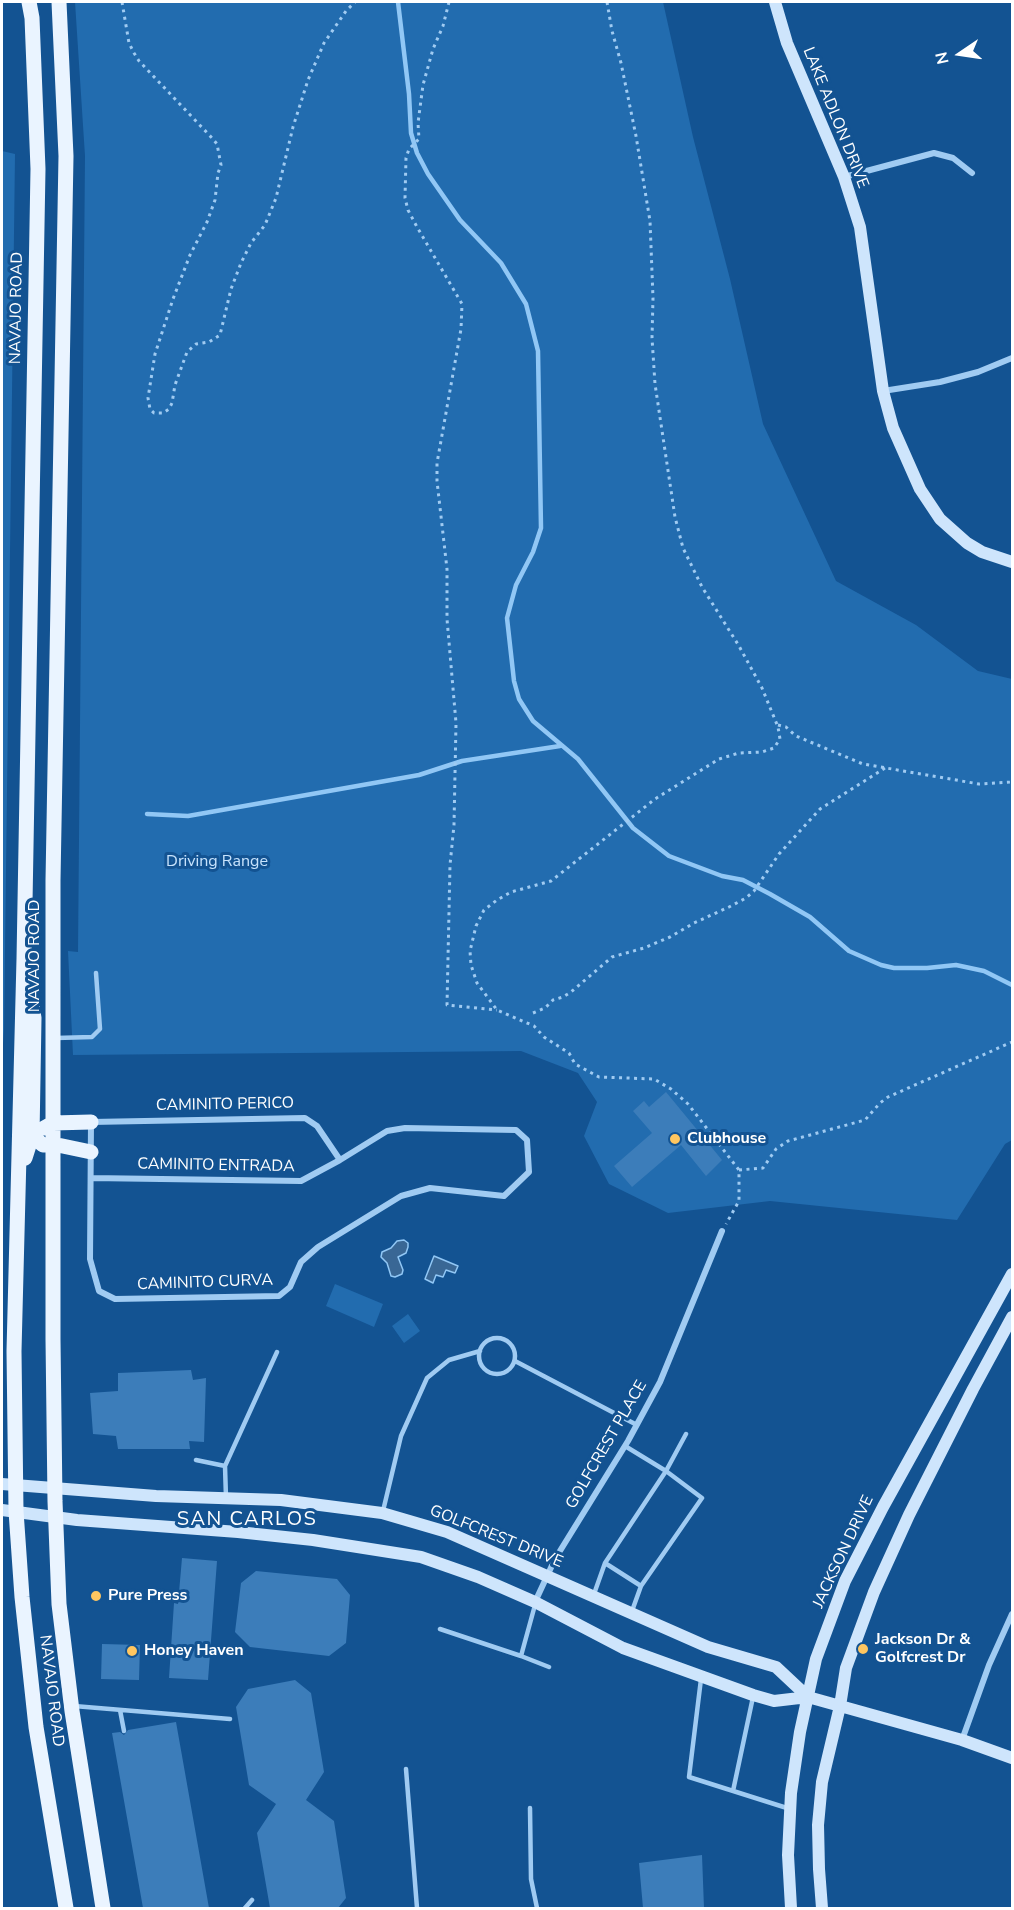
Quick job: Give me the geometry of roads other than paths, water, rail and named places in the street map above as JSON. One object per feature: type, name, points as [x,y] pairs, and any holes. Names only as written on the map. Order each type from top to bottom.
[{"type":"main road","name":"NAVAJO ROAD","points":[[29,2],[32,18],[38,169],[24,959],[9,1510],[22,1597],[36,1727],[66,1908]]},
{"type":"main road","name":"NAVAJO ROAD","points":[[59,2],[66,156],[53,880],[55,1490],[59,1604],[71,1706],[103,1908]]},
{"type":"main road","name":"LAKE ADLON DRIVE","points":[[775,2],[787,43],[844,177],[860,227],[883,391],[893,428],[920,489],[929,505],[946,526],[967,543],[1012,562]]},
{"type":"main road","points":[[19,1178],[32,1136],[34,1018],[24,959]]},
{"type":"main road","points":[[32,1136],[53,1123],[91,1122]]},
{"type":"main road","points":[[32,1136],[43,1144],[91,1152]]},
{"type":"main road","name":"JACKSON DRIVE","points":[[791,1908],[788,1855],[790,1809],[800,1732],[816,1659],[846,1581],[883,1507],[1012,1274]]},
{"type":"main road","points":[[822,1908],[819,1814],[822,1782],[840,1706],[846,1668],[874,1592],[909,1515],[1012,1317]]},
{"type":"main road","name":"GOLFCREST DRIVE","points":[[9,1485],[156,1496],[281,1500],[382,1514],[447,1532],[708,1647],[776,1666],[808,1697]]},
{"type":"main road","name":"GOLFCREST DRIVE","points":[[9,1510],[77,1520],[302,1539],[421,1557],[478,1577],[535,1602],[623,1648],[753,1695],[774,1701],[808,1697],[962,1740],[1012,1758]]},
{"type":"street","points":[[844,177],[934,153],[953,158],[972,173]]},
{"type":"street","points":[[883,391],[940,382],[978,372],[1012,358]]},
{"type":"street","name":"CAMINITO PERICO","points":[[91,1122],[305,1118],[317,1126],[340,1160]]},
{"type":"street","points":[[91,1122],[91,1178]]},
{"type":"street","name":"CAMINITO ENTRADA","points":[[91,1178],[301,1181],[387,1131],[405,1128],[506,1129]]},
{"type":"street","name":"CAMINITO CURVA","points":[[91,1178],[90,1259],[99,1291],[115,1299],[279,1296],[290,1287],[301,1262],[318,1247],[400,1196],[430,1188],[504,1196],[529,1172],[527,1140],[516,1130],[506,1129]]},
{"type":"street","name":"GOLFCREST PLACE","points":[[535,1602],[555,1559],[625,1446],[660,1382],[722,1231]]},
{"type":"street","points":[[962,1740],[989,1665],[1012,1614]]},
{"type":"lane","points":[[53,1038],[92,1037],[100,1029],[96,973]]},
{"type":"lane","points":[[382,1514],[401,1436],[427,1378],[449,1360],[480,1351],[488,1341],[500,1338],[511,1345],[515,1361],[504,1374],[490,1373],[481,1364],[480,1351]]},
{"type":"lane","points":[[226,1498],[225,1466],[277,1352]]},
{"type":"lane","points":[[515,1361],[637,1425]]},
{"type":"lane","points":[[593,1595],[605,1563],[666,1471],[686,1434]]},
{"type":"lane","points":[[625,1446],[666,1471],[702,1498],[641,1586],[631,1614]]},
{"type":"lane","points":[[196,1460],[225,1466]]},
{"type":"lane","points":[[605,1563],[641,1586]]},
{"type":"lane","points":[[521,1656],[535,1602]]},
{"type":"lane","points":[[440,1629],[549,1667]]},
{"type":"lane","points":[[701,1676],[689,1777],[790,1809]]},
{"type":"lane","points":[[733,1791],[753,1695]]},
{"type":"lane","points":[[71,1706],[230,1719]]},
{"type":"lane","points":[[120,1710],[124,1731]]},
{"type":"lane","points":[[406,1769],[417,1908]]},
{"type":"lane","points":[[530,1808],[531,1880],[537,1908]]},
{"type":"lane","points":[[245,1908],[252,1900]]},
{"type":"lane","points":[[417,1900],[424,1908]]},
{"type":"waterway","points":[[398,2],[409,94],[411,133],[417,153],[428,174],[460,220],[501,263],[526,304],[538,351],[541,528],[533,552],[516,585],[507,618],[514,681],[519,699],[533,721],[578,759],[633,828],[669,856],[722,876],[743,880],[810,917],[849,951],[881,965],[894,968],[956,965],[984,971],[1012,985]]},
{"type":"waterway","points":[[147,814],[188,816],[419,775],[462,761],[560,746]]},
{"type":"place","name":"Clubhouse","points":[[675,1139]]},
{"type":"place","name":"Pure Press","points":[[96,1596]]},
{"type":"place","name":"Jackson Dr & Golfcrest Dr","points":[[863,1649]]},
{"type":"place","name":"Honey Haven","points":[[132,1651]]},
{"type":"district","name":"SAN CARLOS","points":[[247,1520]]},
{"type":"park label","name":"Driving Range","points":[[217,862]]}]
